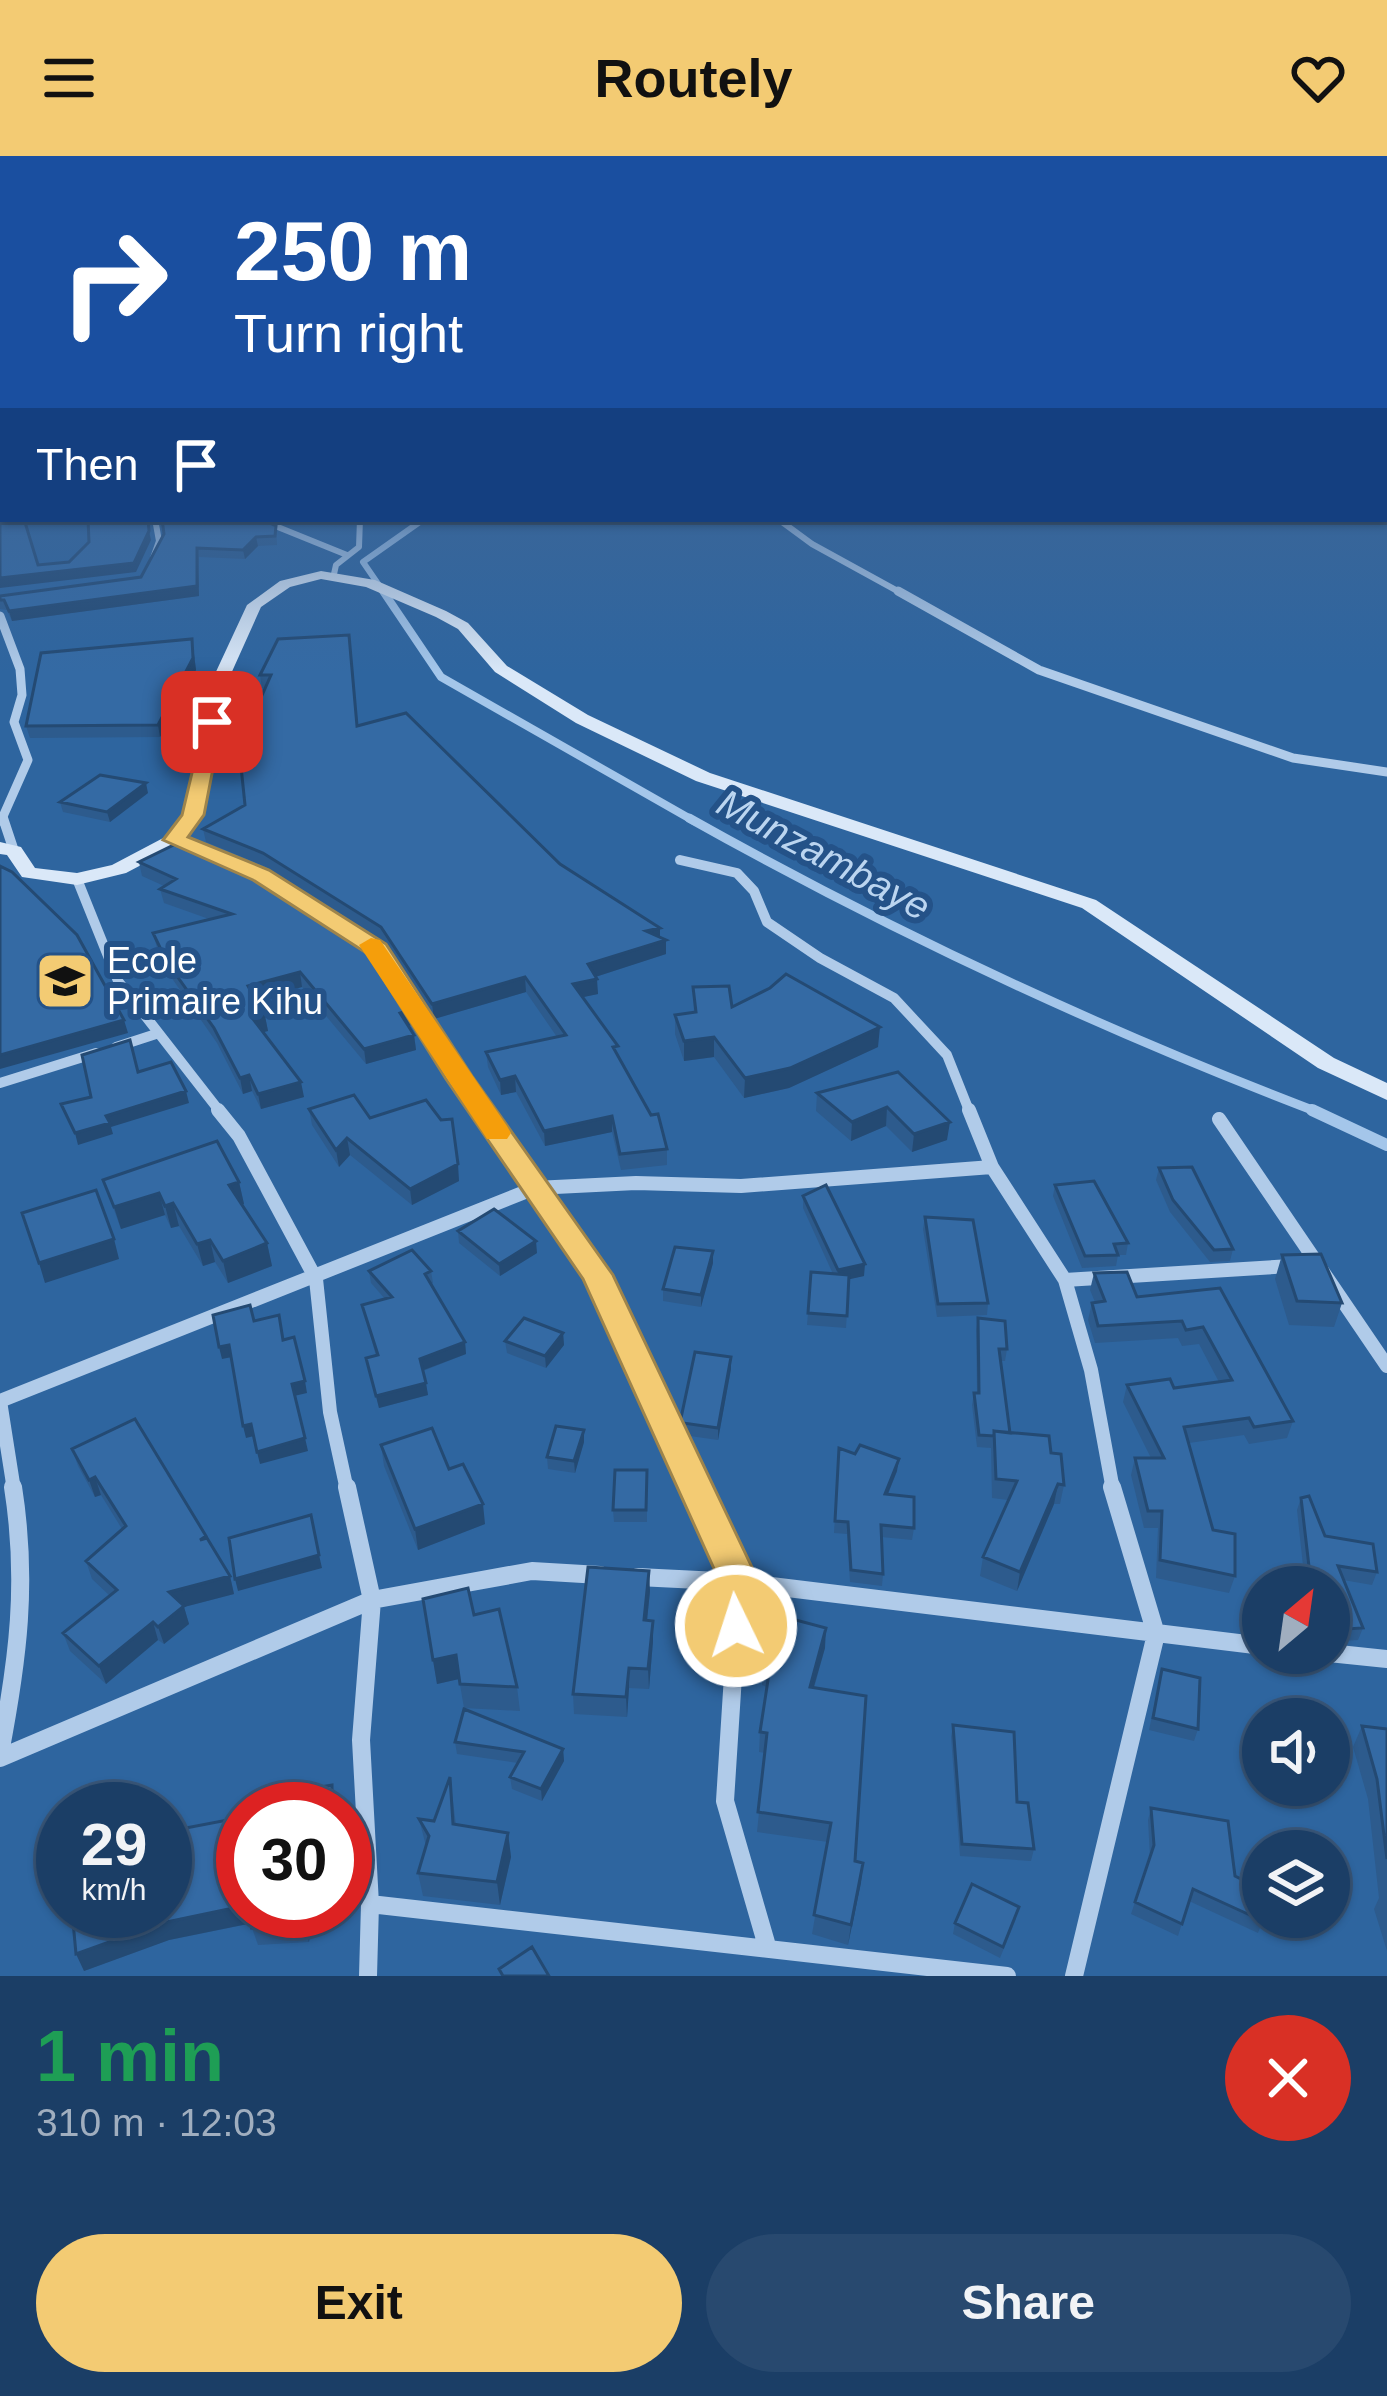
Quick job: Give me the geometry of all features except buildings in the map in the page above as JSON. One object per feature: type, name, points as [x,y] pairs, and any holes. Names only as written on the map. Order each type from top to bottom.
[{"type":"street","points":[[147,575],[159,541],[156,522]]},
{"type":"street","points":[[265,522],[346,555]]},
{"type":"street","points":[[334,574],[346,555],[359,547],[360,522]]},
{"type":"street","points":[[782,522],[812,544],[1040,670],[1293,758],[1387,772]]},
{"type":"street","points":[[0,616],[18,659],[24,704],[14,722],[28,760],[1,821],[7,850],[29,873],[77,878],[119,869],[174,840],[193,815],[222,676],[255,605],[285,584],[334,574],[410,598],[463,626],[501,669],[582,719],[666,761],[1089,904],[1326,1063],[1387,1092]]},
{"type":"street","points":[[174,840],[196,848]]},
{"type":"street","points":[[680,860],[736,874],[754,891],[767,922],[820,958],[894,998],[924,1026],[946,1055],[992,1167],[1065,1280],[1091,1370],[1108,1478],[1156,1634],[1074,1976]]},
{"type":"street","points":[[77,878],[118,981],[239,1136],[316,1279],[330,1412],[372,1600],[361,1740],[363,1782]]},
{"type":"street","points":[[346,929],[377,949],[597,1275],[740,1582],[725,1801],[767,1946]]},
{"type":"street","points":[[0,1083],[156,1034]]},
{"type":"street","points":[[1219,1119],[1387,1366]]},
{"type":"street","points":[[0,1755],[20,1651],[23,1548],[0,1401],[535,1188],[636,1183],[740,1186],[992,1167]]},
{"type":"street","points":[[1065,1280],[1242,1273],[1317,1262]]},
{"type":"street","points":[[0,1755],[372,1600],[532,1571],[740,1582],[1242,1644]]},
{"type":"street","points":[[1350,1655],[1387,1659]]},
{"type":"street","points":[[372,1904],[1006,1976]]},
{"type":"street","points":[[368,1976],[369,1938]]},
{"type":"shaded area","points":[[0,522],[1387,522],[1387,1976],[0,1976]]},
{"type":"waterway","name":"Munzambaye","points":[[385,594],[363,562],[420,522]]},
{"type":"waterway","name":"Munzambaye","points":[[383,591],[441,677],[694,821]]},
{"type":"waterway","name":"Munzambaye","points":[[689,818],[999,977],[1320,1113]]},
{"type":"waterway","name":"Munzambaye","points":[[1312,1110],[1387,1145]]},
{"type":"slow traffic","points":[[371,945],[497,1133]]},
{"type":"place","name":"Ecole Primaire Kihu","points":[[65,981]]},
{"type":"route","points":[[212,722],[193,815],[174,840],[261,875],[377,949],[460,1079],[597,1275],[740,1582],[736,1626]]}]
